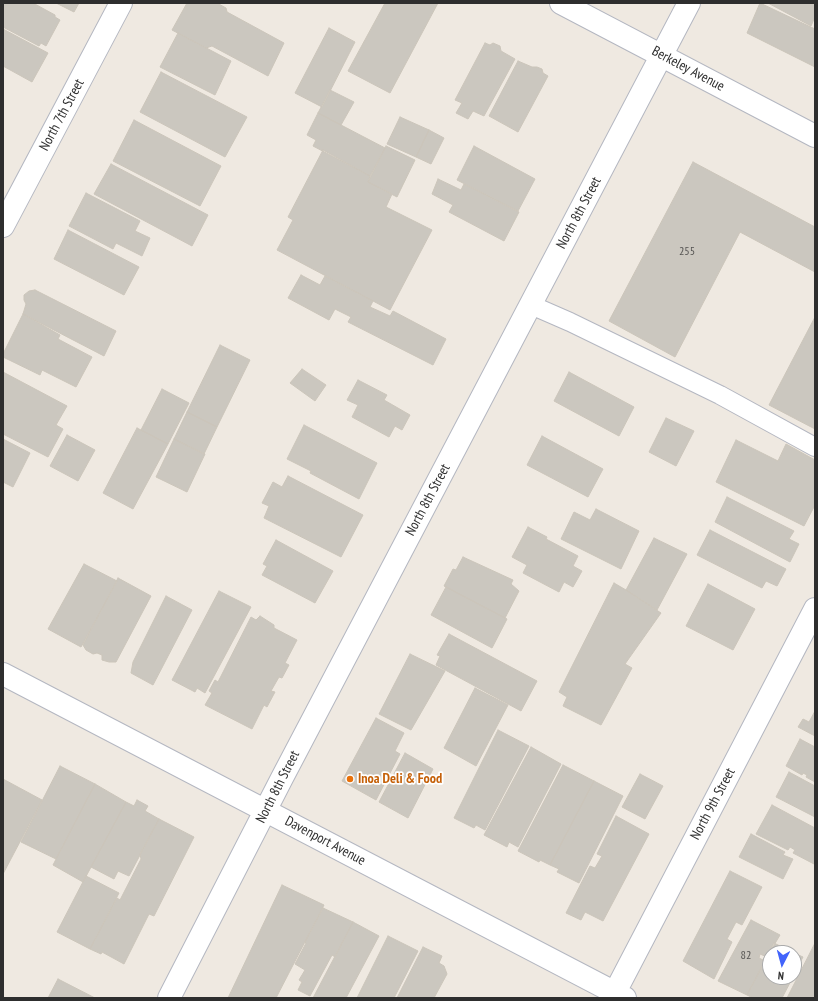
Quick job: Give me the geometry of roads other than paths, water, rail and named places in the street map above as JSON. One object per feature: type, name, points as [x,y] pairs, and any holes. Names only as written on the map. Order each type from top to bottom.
[{"type":"street","name":"North 7th Street","points":[[3,226],[121,3]]},
{"type":"street","name":"Berkeley Avenue","points":[[561,3],[815,136]]},
{"type":"street","name":"North 8th Street","points":[[169,998],[689,3]]},
{"type":"street","name":"North 9th Street","points":[[617,996],[815,609]]},
{"type":"street","name":"Davenport Avenue","points":[[3,674],[266,810],[617,996]]},
{"type":"lane","points":[[531,305],[570,322],[720,395],[815,447]]},
{"type":"place","name":"Inoa Deli & Food","points":[[350,779]]}]
